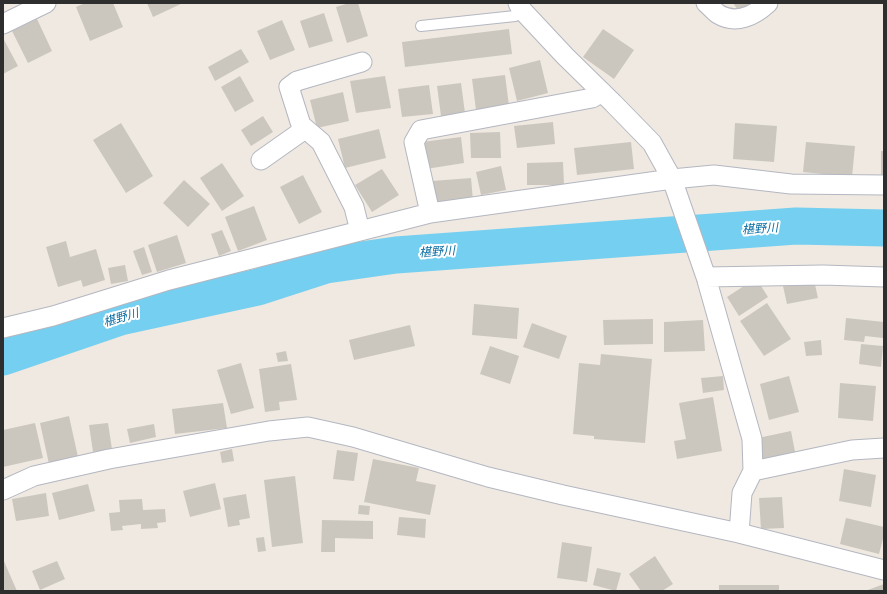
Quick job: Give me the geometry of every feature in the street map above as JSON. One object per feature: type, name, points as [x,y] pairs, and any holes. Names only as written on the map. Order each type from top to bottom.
[{"type":"street","points":[[3,24],[46,3]]},
{"type":"street","points":[[706,3],[718,14],[734,20],[749,17],[768,3]]},
{"type":"street","points":[[520,6],[565,56],[652,143],[675,187],[705,273],[752,440],[753,471],[742,493],[739,533]]},
{"type":"street","points":[[360,231],[354,207],[321,142],[302,125],[289,87],[297,81],[362,62]]},
{"type":"street","points":[[430,213],[414,142],[421,130],[592,98],[602,92]]},
{"type":"street","points":[[261,160],[305,129]]},
{"type":"street","points":[[3,328],[53,316],[169,280],[430,213],[675,187],[714,175],[791,184],[884,185]]},
{"type":"street","points":[[705,273],[884,277]]},
{"type":"street","points":[[3,490],[34,476],[109,459],[269,431],[308,427],[352,437],[488,477],[571,497],[739,533],[884,570]]},
{"type":"street","points":[[753,471],[852,450],[884,448]]},
{"type":"lane","points":[[421,26],[516,16],[520,6]]},
{"type":"building","points":[[85,3],[113,3],[123,27],[90,41],[76,7]]},
{"type":"building","points":[[147,3],[183,3],[153,17]]},
{"type":"building","points":[[349,3],[358,3],[368,36],[347,43],[336,7]]},
{"type":"building","points":[[733,3],[761,3],[742,16]]},
{"type":"building","points":[[324,13],[333,41],[309,48],[300,21]]},
{"type":"building","points":[[37,19],[52,51],[28,63],[12,31]]},
{"type":"building","points":[[282,20],[295,50],[270,60],[257,31]]},
{"type":"building","points":[[509,29],[512,54],[405,67],[402,42]]},
{"type":"building","points":[[603,29],[634,50],[614,79],[583,57]]},
{"type":"building","points":[[3,38],[18,66],[3,74]]},
{"type":"building","points":[[241,49],[249,62],[215,81],[208,67]]},
{"type":"building","points":[[540,60],[548,93],[517,101],[509,68]]},
{"type":"building","points":[[505,75],[509,106],[476,110],[472,79]]},
{"type":"building","points":[[240,76],[254,101],[235,112],[221,87]]},
{"type":"building","points":[[385,76],[391,108],[356,113],[350,81]]},
{"type":"building","points":[[461,83],[465,113],[441,116],[437,86]]},
{"type":"building","points":[[429,85],[433,114],[402,117],[398,89]]},
{"type":"building","points":[[343,92],[349,121],[317,128],[310,100]]},
{"type":"building","points":[[263,116],[273,132],[251,146],[241,130]]},
{"type":"building","points":[[553,122],[555,144],[517,148],[514,126]]},
{"type":"building","points":[[121,123],[153,176],[126,193],[93,140]]},
{"type":"building","points":[[735,123],[777,126],[774,162],[733,159]]},
{"type":"building","points":[[379,129],[386,158],[345,168],[338,139]]},
{"type":"building","points":[[500,132],[501,158],[471,158],[470,133]]},
{"type":"building","points":[[461,137],[464,163],[426,169],[422,142]]},
{"type":"building","points":[[631,142],[634,169],[577,175],[574,148]]},
{"type":"building","points":[[806,142],[855,146],[852,177],[803,172]]},
{"type":"building","points":[[881,151],[884,151],[884,179],[881,179]]},
{"type":"building","points":[[563,162],[564,185],[527,185],[527,163]]},
{"type":"building","points":[[222,163],[244,196],[222,211],[200,178]]},
{"type":"building","points":[[501,166],[506,190],[481,195],[476,172]]},
{"type":"building","points":[[382,169],[399,195],[372,212],[355,185]]},
{"type":"building","points":[[303,175],[322,212],[299,224],[280,187]]},
{"type":"building","points":[[471,178],[473,201],[434,204],[432,181]]},
{"type":"building","points":[[184,180],[210,204],[188,227],[163,203]]},
{"type":"building","points":[[254,206],[267,240],[238,251],[225,217]]},
{"type":"building","points":[[222,230],[231,251],[219,256],[211,234]]},
{"type":"building","points":[[177,235],[186,263],[157,272],[148,245]]},
{"type":"building","points":[[66,241],[70,257],[96,249],[105,280],[83,287],[81,280],[58,287],[46,247]]},
{"type":"building","points":[[144,247],[152,272],[142,275],[133,251]]},
{"type":"building","points":[[125,265],[128,281],[111,284],[108,268]]},
{"type":"building","points":[[756,278],[768,297],[739,316],[727,297]]},
{"type":"building","points":[[814,280],[818,298],[787,304],[783,286]]},
{"type":"building","points":[[767,303],[791,339],[764,356],[740,321]]},
{"type":"building","points":[[474,304],[519,308],[517,339],[472,335]]},
{"type":"building","points":[[846,318],[884,322],[883,338],[865,336],[864,342],[844,340]]},
{"type":"building","points":[[653,319],[653,344],[604,345],[603,320]]},
{"type":"building","points":[[703,320],[705,351],[664,352],[664,322]]},
{"type":"building","points":[[532,323],[567,336],[559,359],[523,347]]},
{"type":"building","points":[[410,325],[415,346],[354,360],[349,340]]},
{"type":"building","points":[[821,340],[822,355],[806,356],[804,342]]},
{"type":"building","points":[[861,344],[883,346],[881,367],[859,364]]},
{"type":"building","points":[[490,346],[519,356],[510,384],[480,374]]},
{"type":"building","points":[[286,351],[288,361],[278,362],[276,353]]},
{"type":"building","points":[[601,354],[652,359],[645,443],[594,439],[594,436],[573,434],[579,363],[600,365]]},
{"type":"building","points":[[241,363],[254,408],[231,414],[217,370]]},
{"type":"building","points":[[291,364],[297,400],[279,402],[280,410],[265,412],[259,369]]},
{"type":"building","points":[[723,376],[724,390],[703,393],[701,378]]},
{"type":"building","points":[[789,376],[799,412],[769,420],[760,384]]},
{"type":"building","points":[[840,383],[876,386],[873,421],[838,418]]},
{"type":"building","points":[[713,397],[722,451],[677,459],[674,441],[686,439],[679,403]]},
{"type":"building","points":[[223,403],[227,428],[175,434],[172,409]]},
{"type":"building","points":[[69,416],[78,457],[49,464],[40,423]]},
{"type":"building","points":[[35,423],[43,458],[3,467],[3,430]]},
{"type":"building","points":[[108,423],[112,449],[93,452],[89,425]]},
{"type":"building","points":[[154,424],[156,437],[130,443],[127,429]]},
{"type":"building","points":[[791,431],[796,457],[764,464],[758,438]]},
{"type":"building","points":[[232,449],[234,461],[222,463],[220,452]]},
{"type":"building","points":[[337,450],[358,453],[354,481],[333,479]]},
{"type":"building","points":[[373,459],[419,468],[416,481],[436,485],[430,515],[364,502]]},
{"type":"building","points":[[844,469],[876,475],[871,507],[839,501]]},
{"type":"building","points":[[295,476],[303,543],[272,547],[264,480]]},
{"type":"building","points":[[215,483],[221,509],[190,517],[183,491]]},
{"type":"building","points":[[88,484],[95,511],[59,520],[52,493]]},
{"type":"building","points":[[46,493],[49,516],[16,521],[12,499]]},
{"type":"building","points":[[246,494],[250,518],[239,520],[240,525],[228,527],[223,498]]},
{"type":"building","points":[[782,497],[784,528],[761,529],[759,498]]},
{"type":"building","points":[[142,499],[143,510],[165,509],[166,522],[157,523],[158,528],[141,529],[141,524],[122,526],[123,530],[111,531],[109,513],[120,512],[119,500]]},
{"type":"building","points":[[359,505],[370,506],[369,515],[358,514]]},
{"type":"building","points":[[399,517],[426,519],[425,538],[397,535]]},
{"type":"building","points":[[846,518],[884,527],[884,535],[879,554],[840,544]]},
{"type":"building","points":[[322,520],[373,521],[373,539],[335,538],[335,552],[321,552]]},
{"type":"building","points":[[264,537],[266,551],[258,552],[256,538]]},
{"type":"building","points":[[562,542],[592,547],[587,582],[557,578]]},
{"type":"building","points":[[655,556],[673,584],[662,591],[641,591],[629,574]]},
{"type":"building","points":[[3,559],[17,591],[3,591]]},
{"type":"building","points":[[57,561],[65,579],[40,590],[32,571]]},
{"type":"building","points":[[597,568],[621,573],[616,591],[593,585]]},
{"type":"building","points":[[884,584],[884,591],[865,591]]},
{"type":"building","points":[[719,585],[779,585],[779,591],[719,591]]},
{"type":"waterway","name":"椹野川","points":[[3,357],[120,317],[258,287],[326,265],[396,255],[796,226],[884,228]]}]
